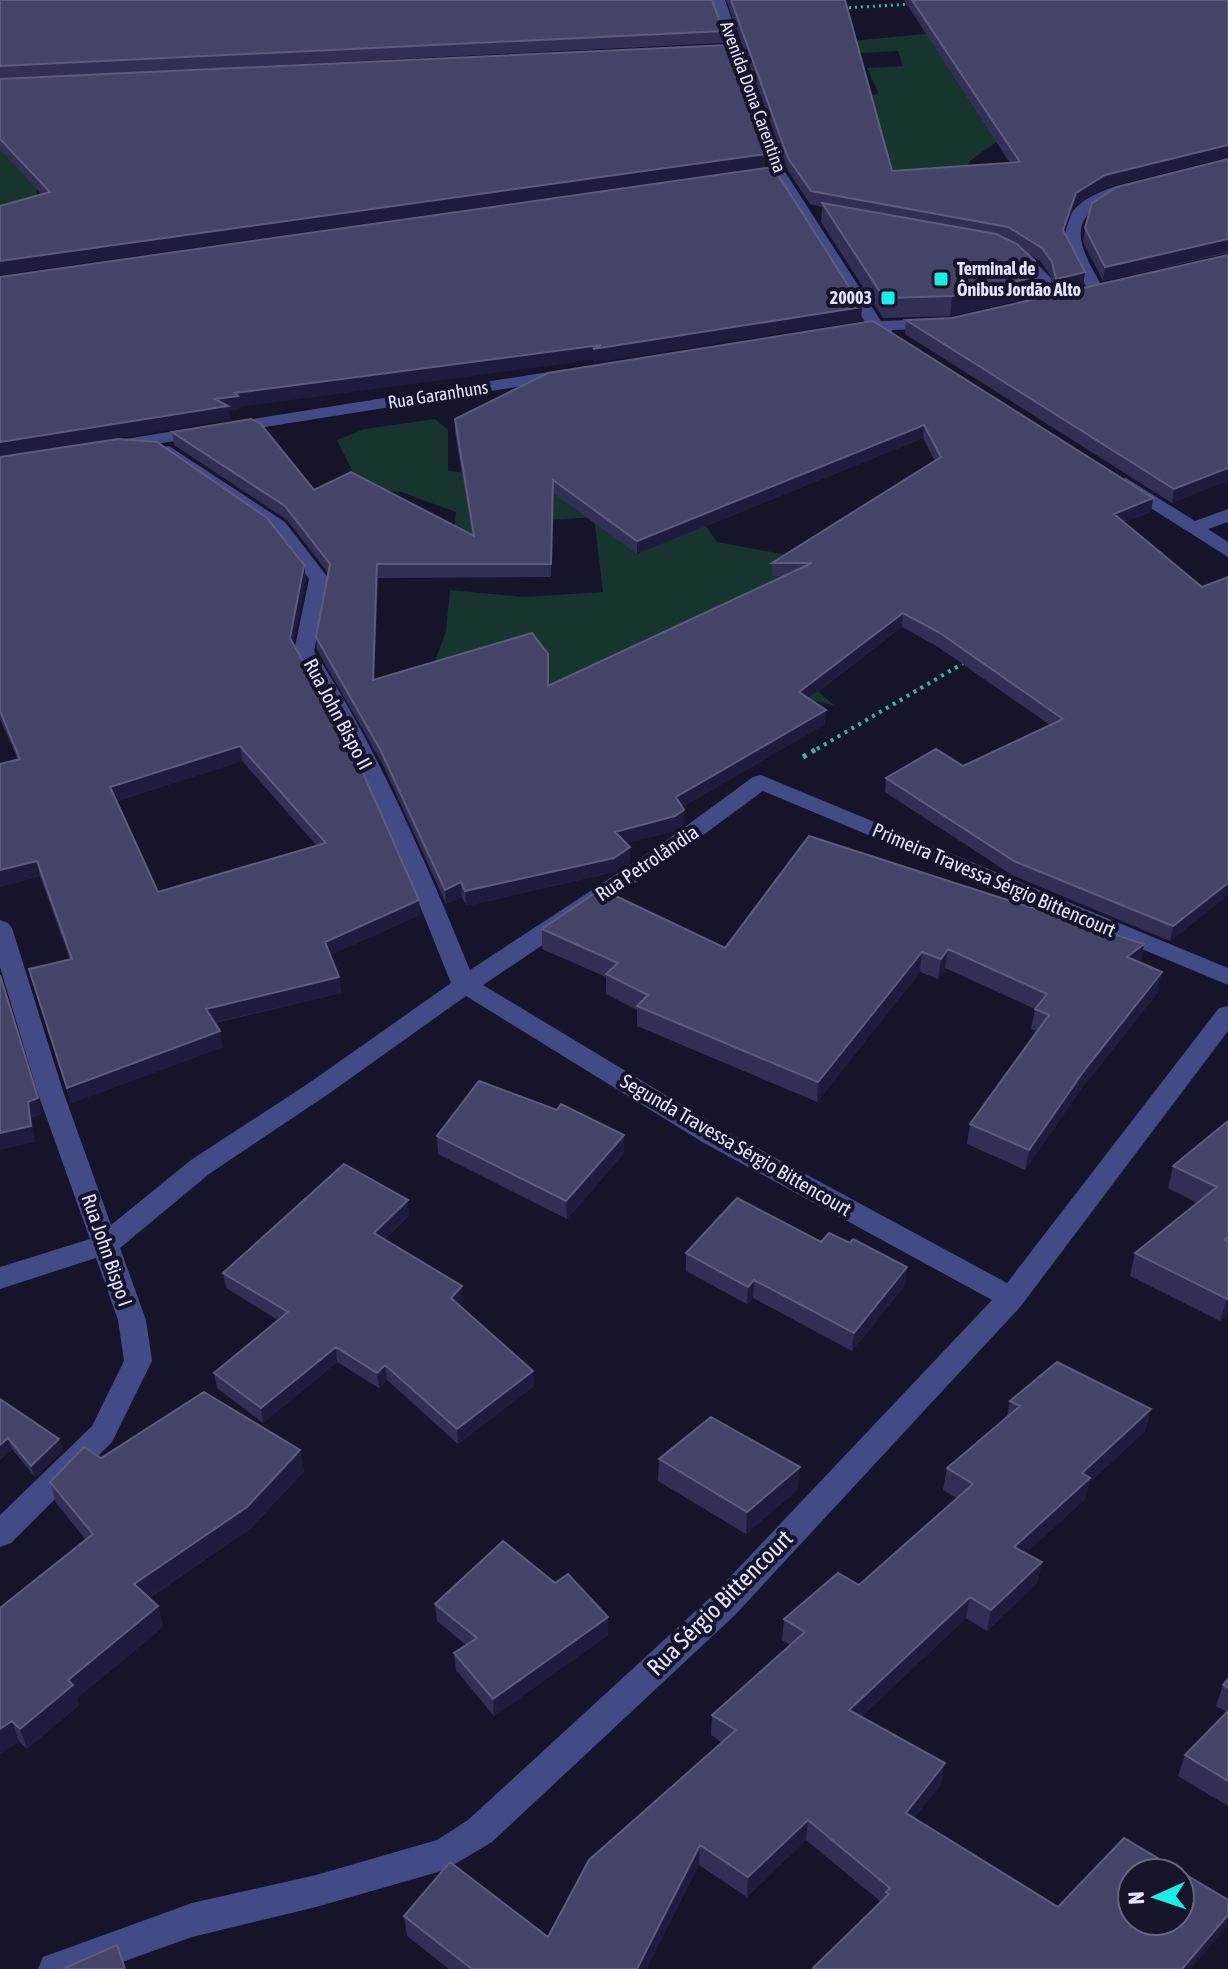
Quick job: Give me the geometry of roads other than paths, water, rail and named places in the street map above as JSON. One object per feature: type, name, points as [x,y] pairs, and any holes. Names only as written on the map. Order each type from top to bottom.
[{"type":"street","name":"Avenida Dona Carentina","points":[[718,0],[725,50],[770,173],[810,212],[876,326],[900,341]]},
{"type":"street","points":[[1095,289],[1072,242],[1075,224],[1081,212],[1095,201],[1137,186]]},
{"type":"street","points":[[1000,246],[1022,258],[1043,278],[1043,304]]},
{"type":"street","points":[[828,333],[876,326],[950,324]]},
{"type":"street","name":"Rua Garanhuns","points":[[90,450],[592,370]]},
{"type":"street","name":"Rua John Bispo II","points":[[120,445],[164,448],[225,488],[278,526],[319,579],[304,651],[339,709],[424,887],[464,984]]},
{"type":"street","points":[[1116,478],[1228,551]]},
{"type":"street","points":[[1194,528],[1228,515]]},
{"type":"street","name":"Rua Petrolândia","points":[[0,1278],[106,1244],[200,1167],[318,1089],[464,984],[664,853],[761,782]]},
{"type":"street","name":"Primeira Travessa Sérgio Bittencourt","points":[[761,782],[1228,977]]},
{"type":"street","name":"Rua John Bispo I","points":[[0,928],[50,1091],[132,1320],[138,1361],[102,1434],[0,1534]]},
{"type":"street","name":"Segunda Travessa Sérgio Bittencourt","points":[[464,984],[713,1136],[1011,1298]]},
{"type":"street","name":"Rua Sérgio Bittencourt","points":[[55,1969],[192,1920],[316,1891],[445,1854],[480,1831],[724,1605],[1011,1298],[1228,1014]]},
{"type":"place","name":"Terminal de Ônibus Jordão Alto","points":[[941,279]]},
{"type":"place","name":"20003","points":[[888,298]]}]
